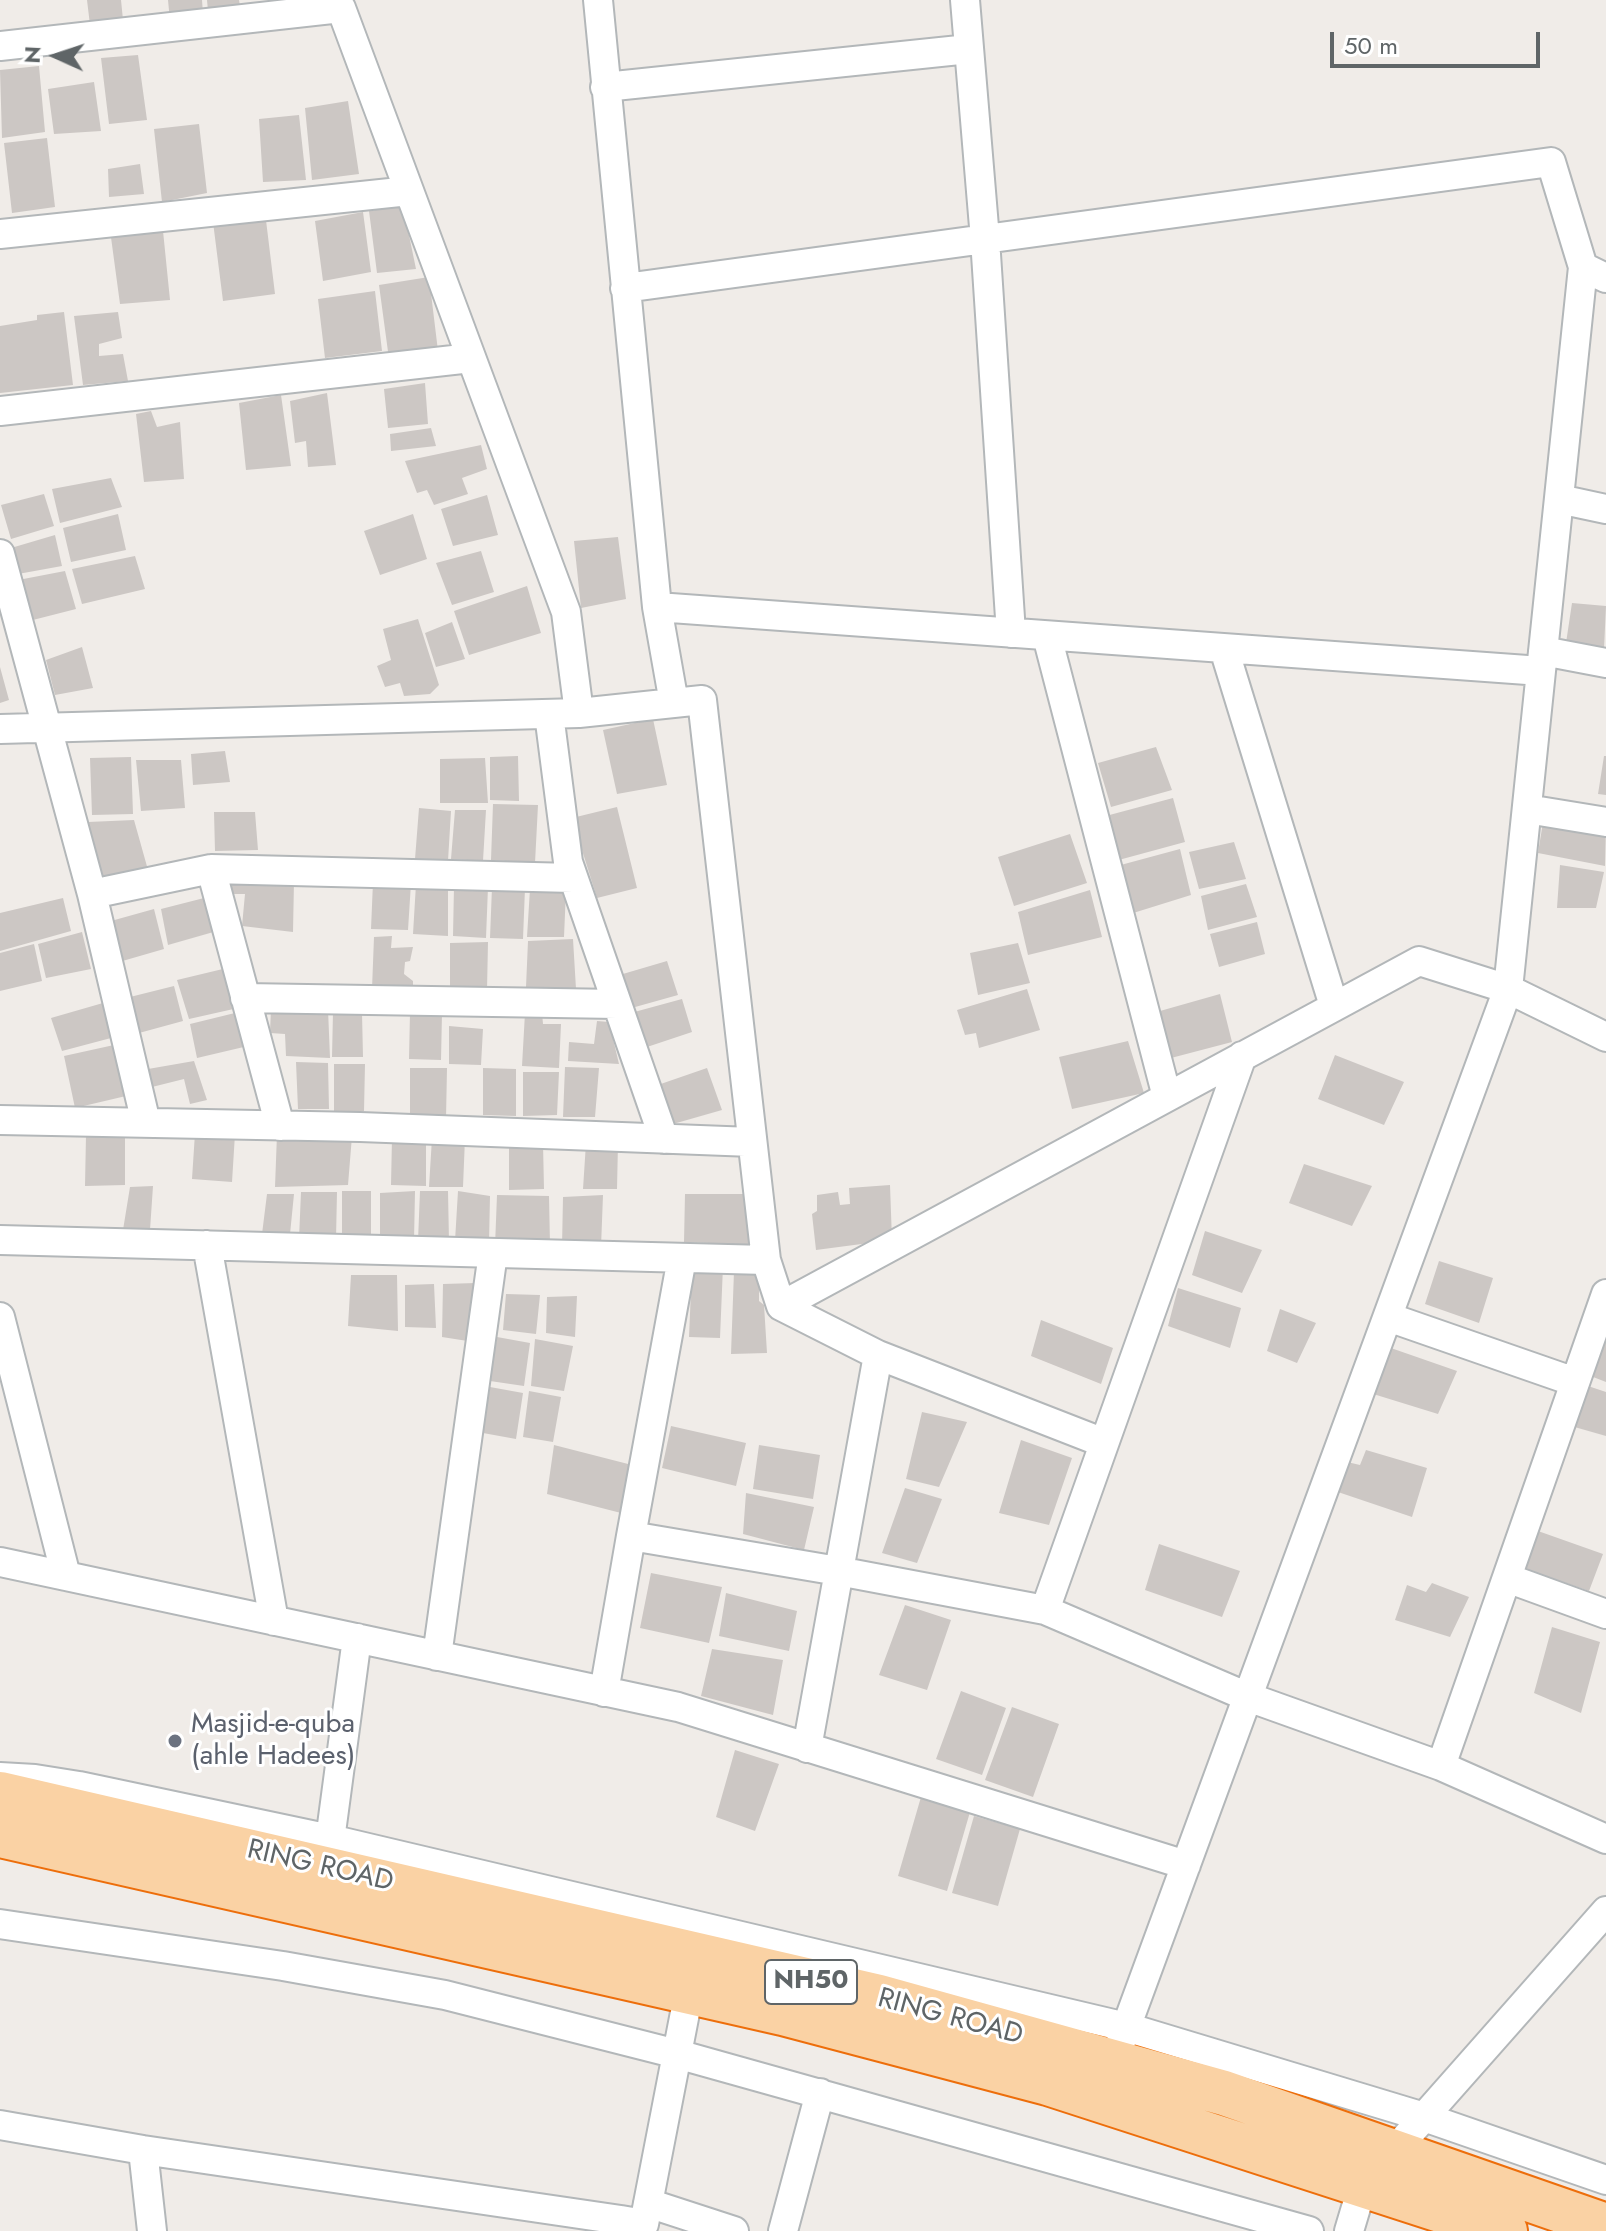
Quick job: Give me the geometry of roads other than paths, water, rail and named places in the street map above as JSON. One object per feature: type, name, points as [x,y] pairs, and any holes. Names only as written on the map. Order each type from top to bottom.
[{"type":"highway","name":"RING ROAD","points":[[0,1794],[328,1854],[879,1997],[1120,2045],[1224,2093],[1606,2226]]},
{"type":"highway","name":"RING ROAD","points":[[0,1835],[783,2013],[1048,2083],[1505,2231]]},
{"type":"street","points":[[598,0],[657,607],[674,703]]},
{"type":"street","points":[[965,0],[985,239],[1011,633]]},
{"type":"street","points":[[0,46],[326,5],[341,8],[566,612],[579,713]]},
{"type":"street","points":[[605,87],[969,49]]},
{"type":"street","points":[[625,288],[1551,162],[1594,272],[1559,499],[1508,989],[1120,2045],[1424,2117],[1606,2180]]},
{"type":"street","points":[[0,234],[409,191]]},
{"type":"street","points":[[0,411],[471,358]]},
{"type":"street","points":[[1559,499],[1606,509]]},
{"type":"street","points":[[0,554],[92,894],[146,1123]]},
{"type":"street","points":[[657,607],[1224,649],[1606,663]]},
{"type":"street","points":[[1047,636],[1167,1097]]},
{"type":"street","points":[[1224,649],[1334,1006]]},
{"type":"street","points":[[0,729],[579,713],[702,700],[766,1260],[781,1306],[878,1355],[1104,1443]]},
{"type":"street","points":[[549,714],[568,862],[664,1139]]},
{"type":"street","points":[[1527,809],[1606,822]]},
{"type":"street","points":[[92,894],[211,869],[573,878]]},
{"type":"street","points":[[211,869],[280,1126]]},
{"type":"street","points":[[781,1306],[1419,961],[1508,989],[1606,1037]]},
{"type":"street","points":[[245,998],[617,1004]]},
{"type":"street","points":[[1045,1610],[1242,1056]]},
{"type":"street","points":[[0,1120],[752,1142]]},
{"type":"street","points":[[0,1240],[766,1260]]},
{"type":"street","points":[[207,1245],[274,1621]]},
{"type":"street","points":[[437,1656],[493,1253]]},
{"type":"street","points":[[604,1692],[682,1258]]},
{"type":"street","points":[[1441,1766],[1606,1294]]},
{"type":"street","points":[[0,1317],[66,1576]]},
{"type":"street","points":[[1388,1317],[1575,1382]]},
{"type":"street","points":[[807,1748],[878,1355]]},
{"type":"street","points":[[631,1536],[1045,1610],[1248,1697],[1441,1766],[1606,1839]]},
{"type":"street","points":[[0,1562],[678,1707],[1186,1865]]},
{"type":"street","points":[[1507,1578],[1606,1614]]},
{"type":"street","points":[[0,1777],[79,1786],[328,1854],[357,1638]]},
{"type":"street","points":[[1393,2152],[1606,1911]]},
{"type":"street","points":[[0,1924],[283,1966],[431,1993],[677,2054],[1309,2231]]},
{"type":"street","points":[[0,2125],[620,2226],[644,2224],[689,1992]]},
{"type":"street","points":[[783,2231],[820,2093]]},
{"type":"street","points":[[143,2150],[152,2231]]},
{"type":"street","points":[[1349,2231],[1363,2184]]},
{"type":"street","points":[[648,2203],[734,2231]]},
{"type":"place","name":"Masjid-e-quba (ahle Hadees)","points":[[175,1741]]}]
